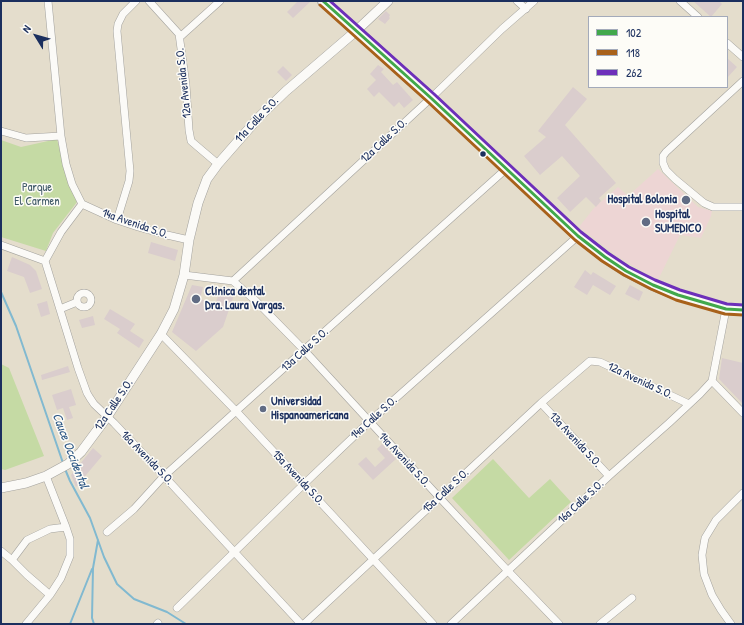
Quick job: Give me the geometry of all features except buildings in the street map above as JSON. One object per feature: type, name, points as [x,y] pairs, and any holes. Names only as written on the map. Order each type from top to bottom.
[{"type":"main road","points":[[323,1],[431,98],[578,236],[605,257],[626,272],[678,295],[726,309],[743,310]]},
{"type":"street","points":[[1,245],[45,262],[56,240],[82,204],[68,174],[61,136],[48,1]]},
{"type":"street","points":[[117,220],[129,181],[130,171],[117,31],[120,18],[136,1]]},
{"type":"street","name":"12a Avenida S.O.","points":[[149,1],[180,37],[191,141],[218,164]]},
{"type":"street","points":[[180,37],[220,1]]},
{"type":"street","name":"11a Calle S.O.","points":[[184,276],[198,203],[207,179],[218,164],[265,111],[388,1]]},
{"type":"street","points":[[517,1],[526,9]]},
{"type":"street","name":"12a Calle S.O.","points":[[233,281],[431,98],[502,29],[534,1]]},
{"type":"street","points":[[681,1],[697,16]]},
{"type":"street","points":[[728,44],[743,57]]},
{"type":"street","points":[[743,81],[663,156],[663,163],[666,170],[704,204],[713,207],[743,207]]},
{"type":"street","points":[[1,131],[26,138],[61,136]]},
{"type":"street","name":"13a Calle S.O.","points":[[107,532],[134,509],[164,476],[506,169]]},
{"type":"street","name":"14a Avenida S.O.","points":[[82,204],[117,220],[153,232],[190,240]]},
{"type":"street","name":"14a Calle S.O.","points":[[177,608],[234,551],[369,422],[578,236]]},
{"type":"street","name":"16a Avenida S.O.","points":[[45,262],[86,392],[94,404],[164,476],[302,624]]},
{"type":"street","points":[[184,276],[233,281]]},
{"type":"street","name":"12a Calle S.O.","points":[[1,488],[26,484],[46,476],[68,464],[81,452],[107,417],[161,334],[174,309],[184,276]]},
{"type":"street","name":"14a Avenida S.O.","points":[[233,281],[256,301],[304,350],[439,498],[560,624]]},
{"type":"street","points":[[60,309],[77,302]]},
{"type":"street","points":[[726,309],[712,381],[743,413]]},
{"type":"street","name":"15a Avenida S.O.","points":[[161,334],[304,484],[433,624]]},
{"type":"street","name":"12a Avenida S.O.","points":[[590,361],[600,362],[689,404]]},
{"type":"street","name":"15a Calle S.O.","points":[[302,624],[541,403],[590,361]]},
{"type":"street","name":"16a Calle S.O.","points":[[451,624],[609,476],[669,424],[712,381]]},
{"type":"street","name":"13a Avenida S.O.","points":[[541,403],[609,476]]},
{"type":"street","points":[[26,624],[61,578],[70,556],[70,539],[46,476]]},
{"type":"street","points":[[731,624],[712,595],[704,574],[702,555],[705,538],[716,520],[743,493]]},
{"type":"street","points":[[12,560],[27,540],[50,528],[66,527]]},
{"type":"street","points":[[1,551],[50,594]]},
{"type":"street","points":[[600,624],[632,598]]},
{"type":"shaded area","name":"Hospital SUMEDICO","points":[[658,169],[698,207],[712,211],[701,238],[680,235],[658,280],[620,258],[579,227],[594,208],[618,187],[628,196]]},
{"type":"green space","name":"Parque El Carmen","points":[[57,139],[62,159],[77,202],[53,233],[46,251],[1,237],[1,140],[21,147]]},
{"type":"green space","points":[[1,364],[9,368],[44,456],[5,470],[1,469]]},
{"type":"green space","points":[[493,459],[529,498],[550,479],[571,502],[509,560],[452,498]]},
{"type":"waterway","name":"Cauce Occidental","points":[[1,292],[16,326],[63,463]]},
{"type":"waterway","name":"Cauce Occidental","points":[[65,469],[90,518],[104,557],[117,584],[134,599],[167,612],[186,624]]},
{"type":"waterway","points":[[94,624],[92,618],[93,568],[98,540]]},
{"type":"waterway","points":[[70,624],[92,569]]},
{"type":"transit line","name":"102","points":[[323,1],[431,98],[578,236],[605,257],[626,271],[653,285],[678,295],[726,309],[743,310]]},
{"type":"transit line","name":"262","points":[[330,1],[434,94],[581,232],[608,253],[629,267],[680,290],[727,304],[743,305]]},
{"type":"transit line","name":"118","points":[[320,5],[428,102],[575,240],[602,261],[624,275],[676,300],[725,314],[743,315]]},
{"type":"place","name":"Hospital Bolonia","points":[[686,200]]},
{"type":"place","name":"Hospital SUMEDICO","points":[[646,222]]},
{"type":"place","name":"Clínica dental Dra. Laura Vargas.","points":[[196,299]]},
{"type":"place","name":"Universidad Hispanoamericana","points":[[263,409]]}]
